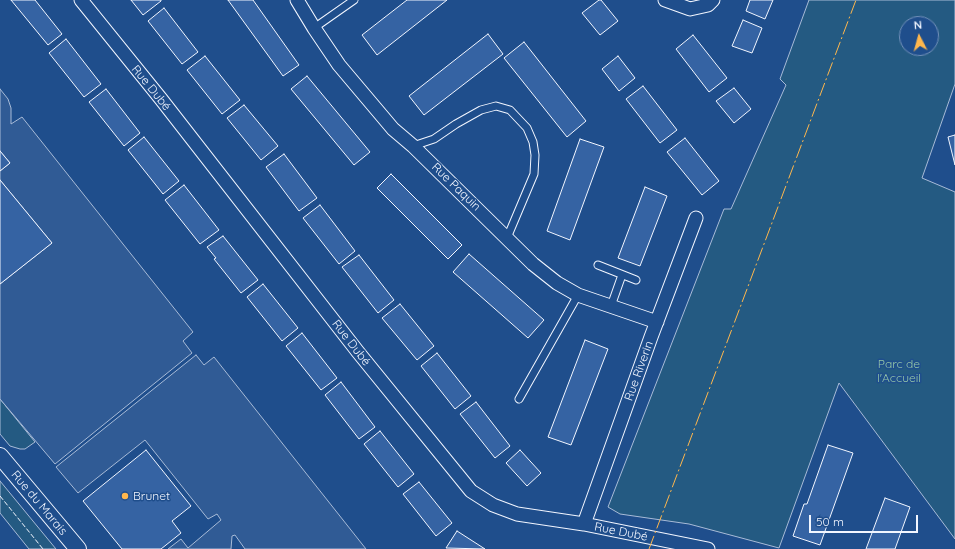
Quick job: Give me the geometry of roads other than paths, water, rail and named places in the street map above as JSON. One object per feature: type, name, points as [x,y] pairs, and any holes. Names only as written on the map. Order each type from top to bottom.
[{"type":"street","name":"Rue Dubé","points":[[81,0],[161,99],[358,352],[471,491],[493,505],[517,514],[584,524],[708,549]]},
{"type":"street","name":"Rue Paquin","points":[[297,0],[338,64],[393,130],[413,146],[539,268],[557,283],[578,295],[657,322]]},
{"type":"street","points":[[665,0],[690,8],[708,5],[713,0]]},
{"type":"street","name":"Rue Riverin","points":[[584,524],[696,218]]},
{"type":"street","name":"Rue du Marais","points":[[0,456],[78,549]]},
{"type":"lane","points":[[314,28],[354,0]]},
{"type":"lane","points":[[413,146],[434,139],[456,124],[481,110],[496,106],[510,110],[527,128],[533,142],[535,155],[534,174],[507,238]]},
{"type":"lane","points":[[598,265],[636,280]]},
{"type":"lane","points":[[611,306],[622,275]]},
{"type":"lane","points":[[519,399],[578,295]]},
{"type":"place","name":"Brunet","points":[[125,496]]},
{"type":"park label","name":"Parc de l'Accueil","points":[[899,371]]}]
